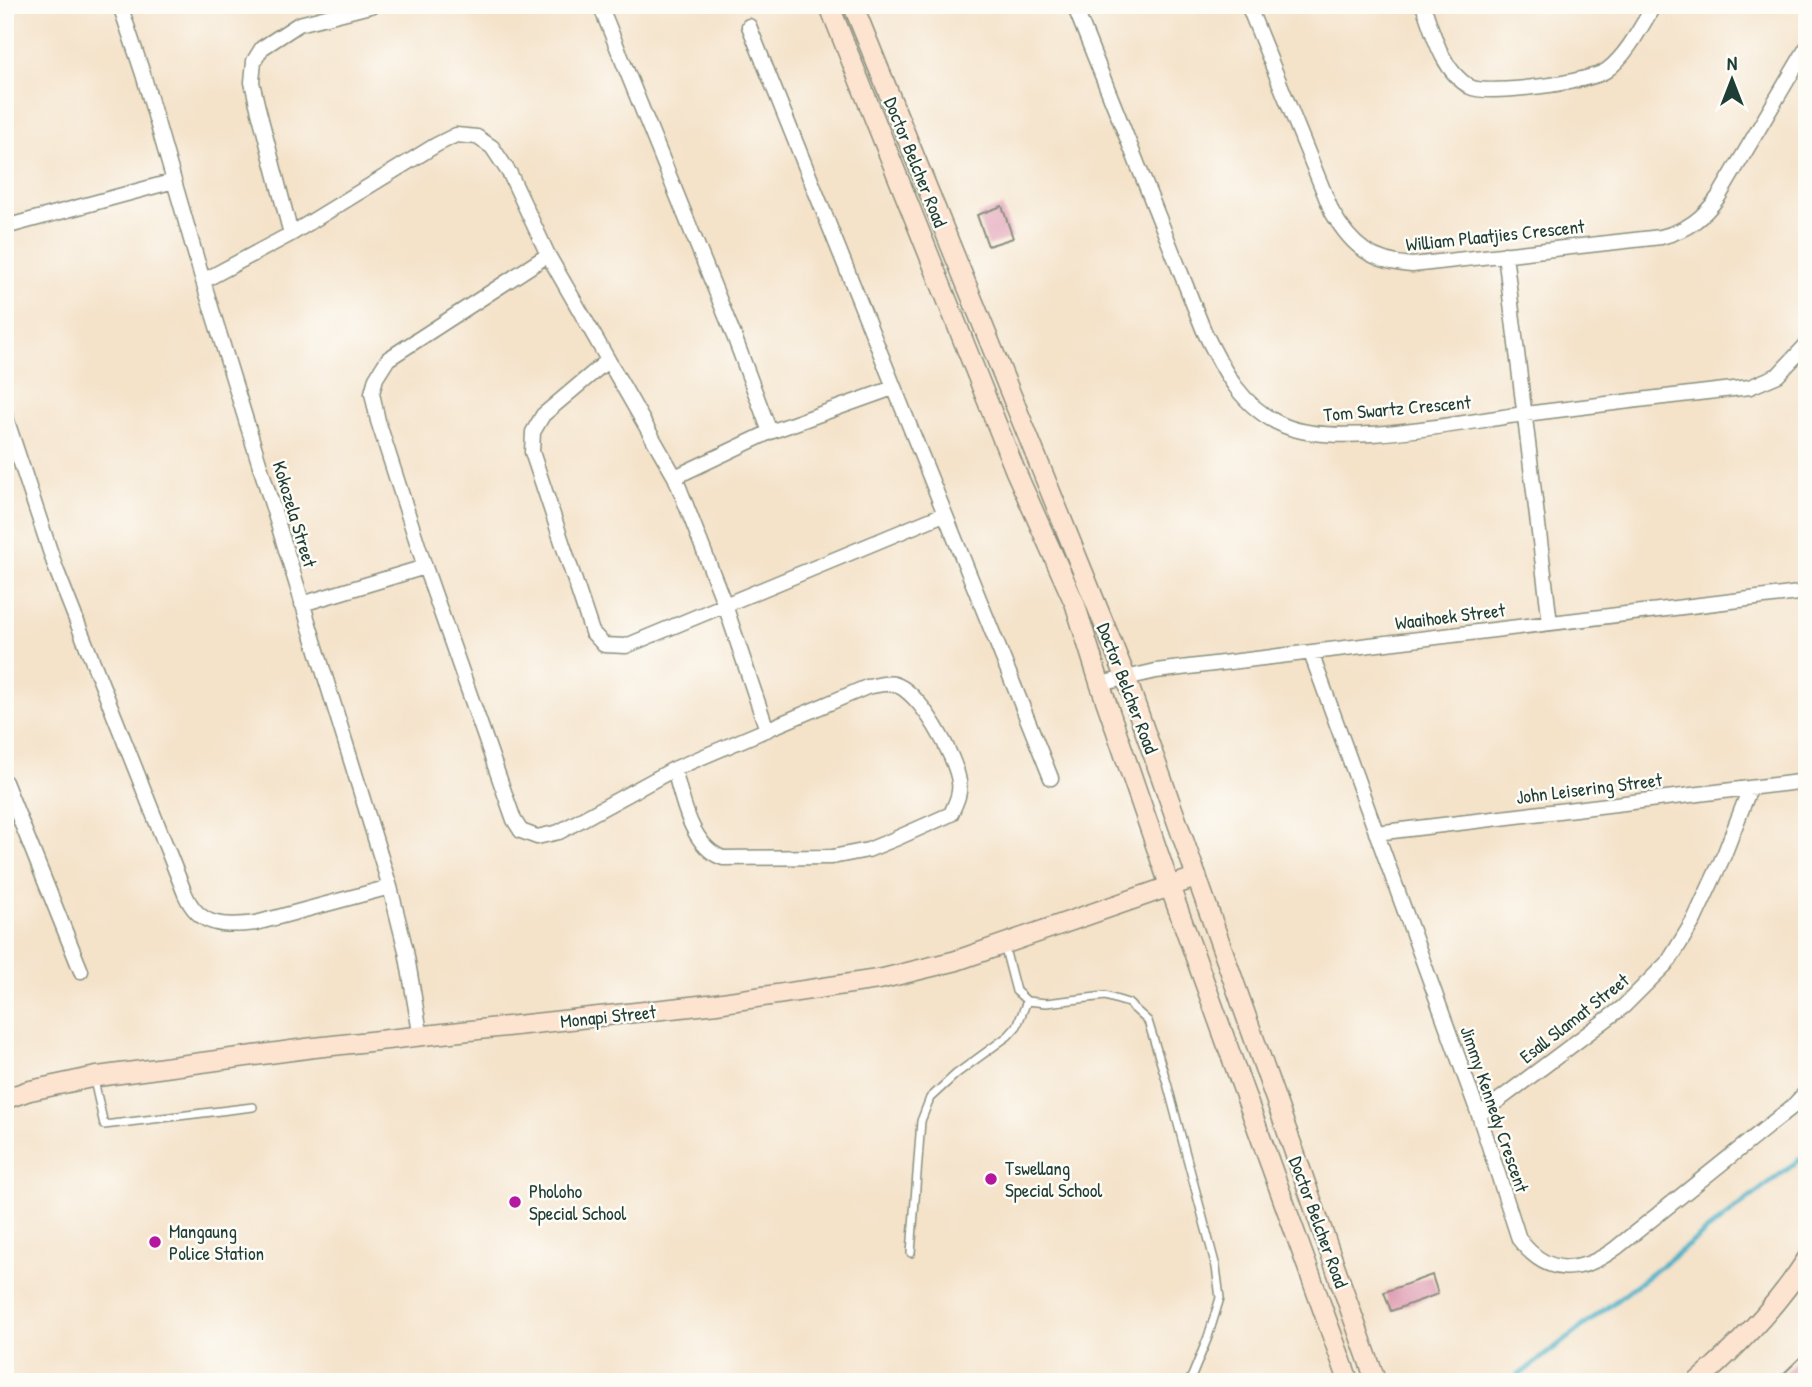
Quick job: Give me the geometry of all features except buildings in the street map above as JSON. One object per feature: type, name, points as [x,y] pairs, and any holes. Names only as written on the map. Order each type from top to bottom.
[{"type":"main road","name":"Doctor Belcher Road","points":[[829,5],[1015,470],[1074,604],[1170,887],[1349,1382]]},
{"type":"main road","name":"Doctor Belcher Road","points":[[853,5],[1126,678],[1313,1210],[1377,1382]]},
{"type":"main road","name":"Monapi Street","points":[[5,1100],[28,1091],[94,1077],[310,1048],[421,1038],[713,1004],[881,979],[955,961],[1198,877]]},
{"type":"main road","points":[[1697,1382],[1731,1352],[1767,1312],[1807,1259]]},
{"type":"street","name":"Kokozela Street","points":[[120,5],[390,887],[406,951],[421,1038]]},
{"type":"street","points":[[291,234],[252,82],[254,61],[262,48],[299,24],[374,5]]},
{"type":"street","points":[[600,5],[770,432]]},
{"type":"street","name":"Tom Swartz Crescent","points":[[1074,5],[1204,331],[1226,374],[1240,394],[1254,408],[1282,425],[1325,434],[1392,431],[1750,387],[1778,375],[1807,344]]},
{"type":"street","name":"William Plaatjies Crescent","points":[[1248,5],[1340,227],[1356,245],[1375,257],[1391,263],[1412,265],[1661,237],[1693,225],[1719,195],[1807,47]]},
{"type":"street","points":[[1423,5],[1438,48],[1448,65],[1472,88],[1490,91],[1579,80],[1606,72],[1626,49],[1654,5]]},
{"type":"street","points":[[749,26],[1051,778]]},
{"type":"street","points":[[203,281],[291,234],[456,135],[477,137],[492,146],[510,174],[548,255],[675,477],[725,605],[767,730]]},
{"type":"street","points":[[5,228],[174,181]]},
{"type":"street","points":[[1505,254],[1550,623]]},
{"type":"street","points":[[548,255],[388,359],[376,378],[372,394],[378,421],[425,567],[514,820],[521,831],[537,837],[559,832],[674,769],[867,687],[894,684],[913,694],[928,715],[951,759],[959,783],[958,796],[951,814],[868,849],[832,857],[723,858],[710,854],[698,835],[684,806],[674,769]]},
{"type":"street","points":[[607,361],[543,415],[533,432],[532,452],[593,632],[604,645],[625,646],[944,514]]},
{"type":"street","points":[[675,477],[770,432],[893,388]]},
{"type":"street","points":[[5,415],[56,569],[185,894],[197,915],[212,923],[236,926],[390,887]]},
{"type":"street","points":[[303,604],[425,567]]},
{"type":"street","name":"Waaihoek Street","points":[[1100,684],[1156,671],[1807,592]]},
{"type":"street","name":"Jimmy Kennedy Crescent","points":[[1311,653],[1479,1115],[1519,1239],[1529,1252],[1541,1261],[1567,1268],[1594,1262],[1616,1248],[1792,1107],[1807,1091]]},
{"type":"street","name":"John Leisering Street","points":[[1376,833],[1807,781]]},
{"type":"street","points":[[5,782],[81,971]]},
{"type":"street","name":"Esall Slamat Street","points":[[1479,1115],[1623,1007],[1669,961],[1694,920],[1724,855],[1750,788]]},
{"type":"lane","points":[[1003,944],[1016,991],[1027,1001],[1046,1003],[1104,996],[1128,1003],[1148,1021],[1216,1266],[1220,1298],[1208,1338],[1188,1382]]},
{"type":"lane","points":[[911,1253],[922,1121],[930,1098],[1017,1026],[1027,1001]]},
{"type":"lane","points":[[94,1077],[104,1125],[253,1107]]},
{"type":"waterway","points":[[1510,1382],[1807,1154]]},
{"type":"place","name":"Tswellang Special School","points":[[991,1179]]},
{"type":"place","name":"Pholoho Special School","points":[[515,1202]]},
{"type":"place","name":"Mangaung Police Station","points":[[155,1242]]}]
